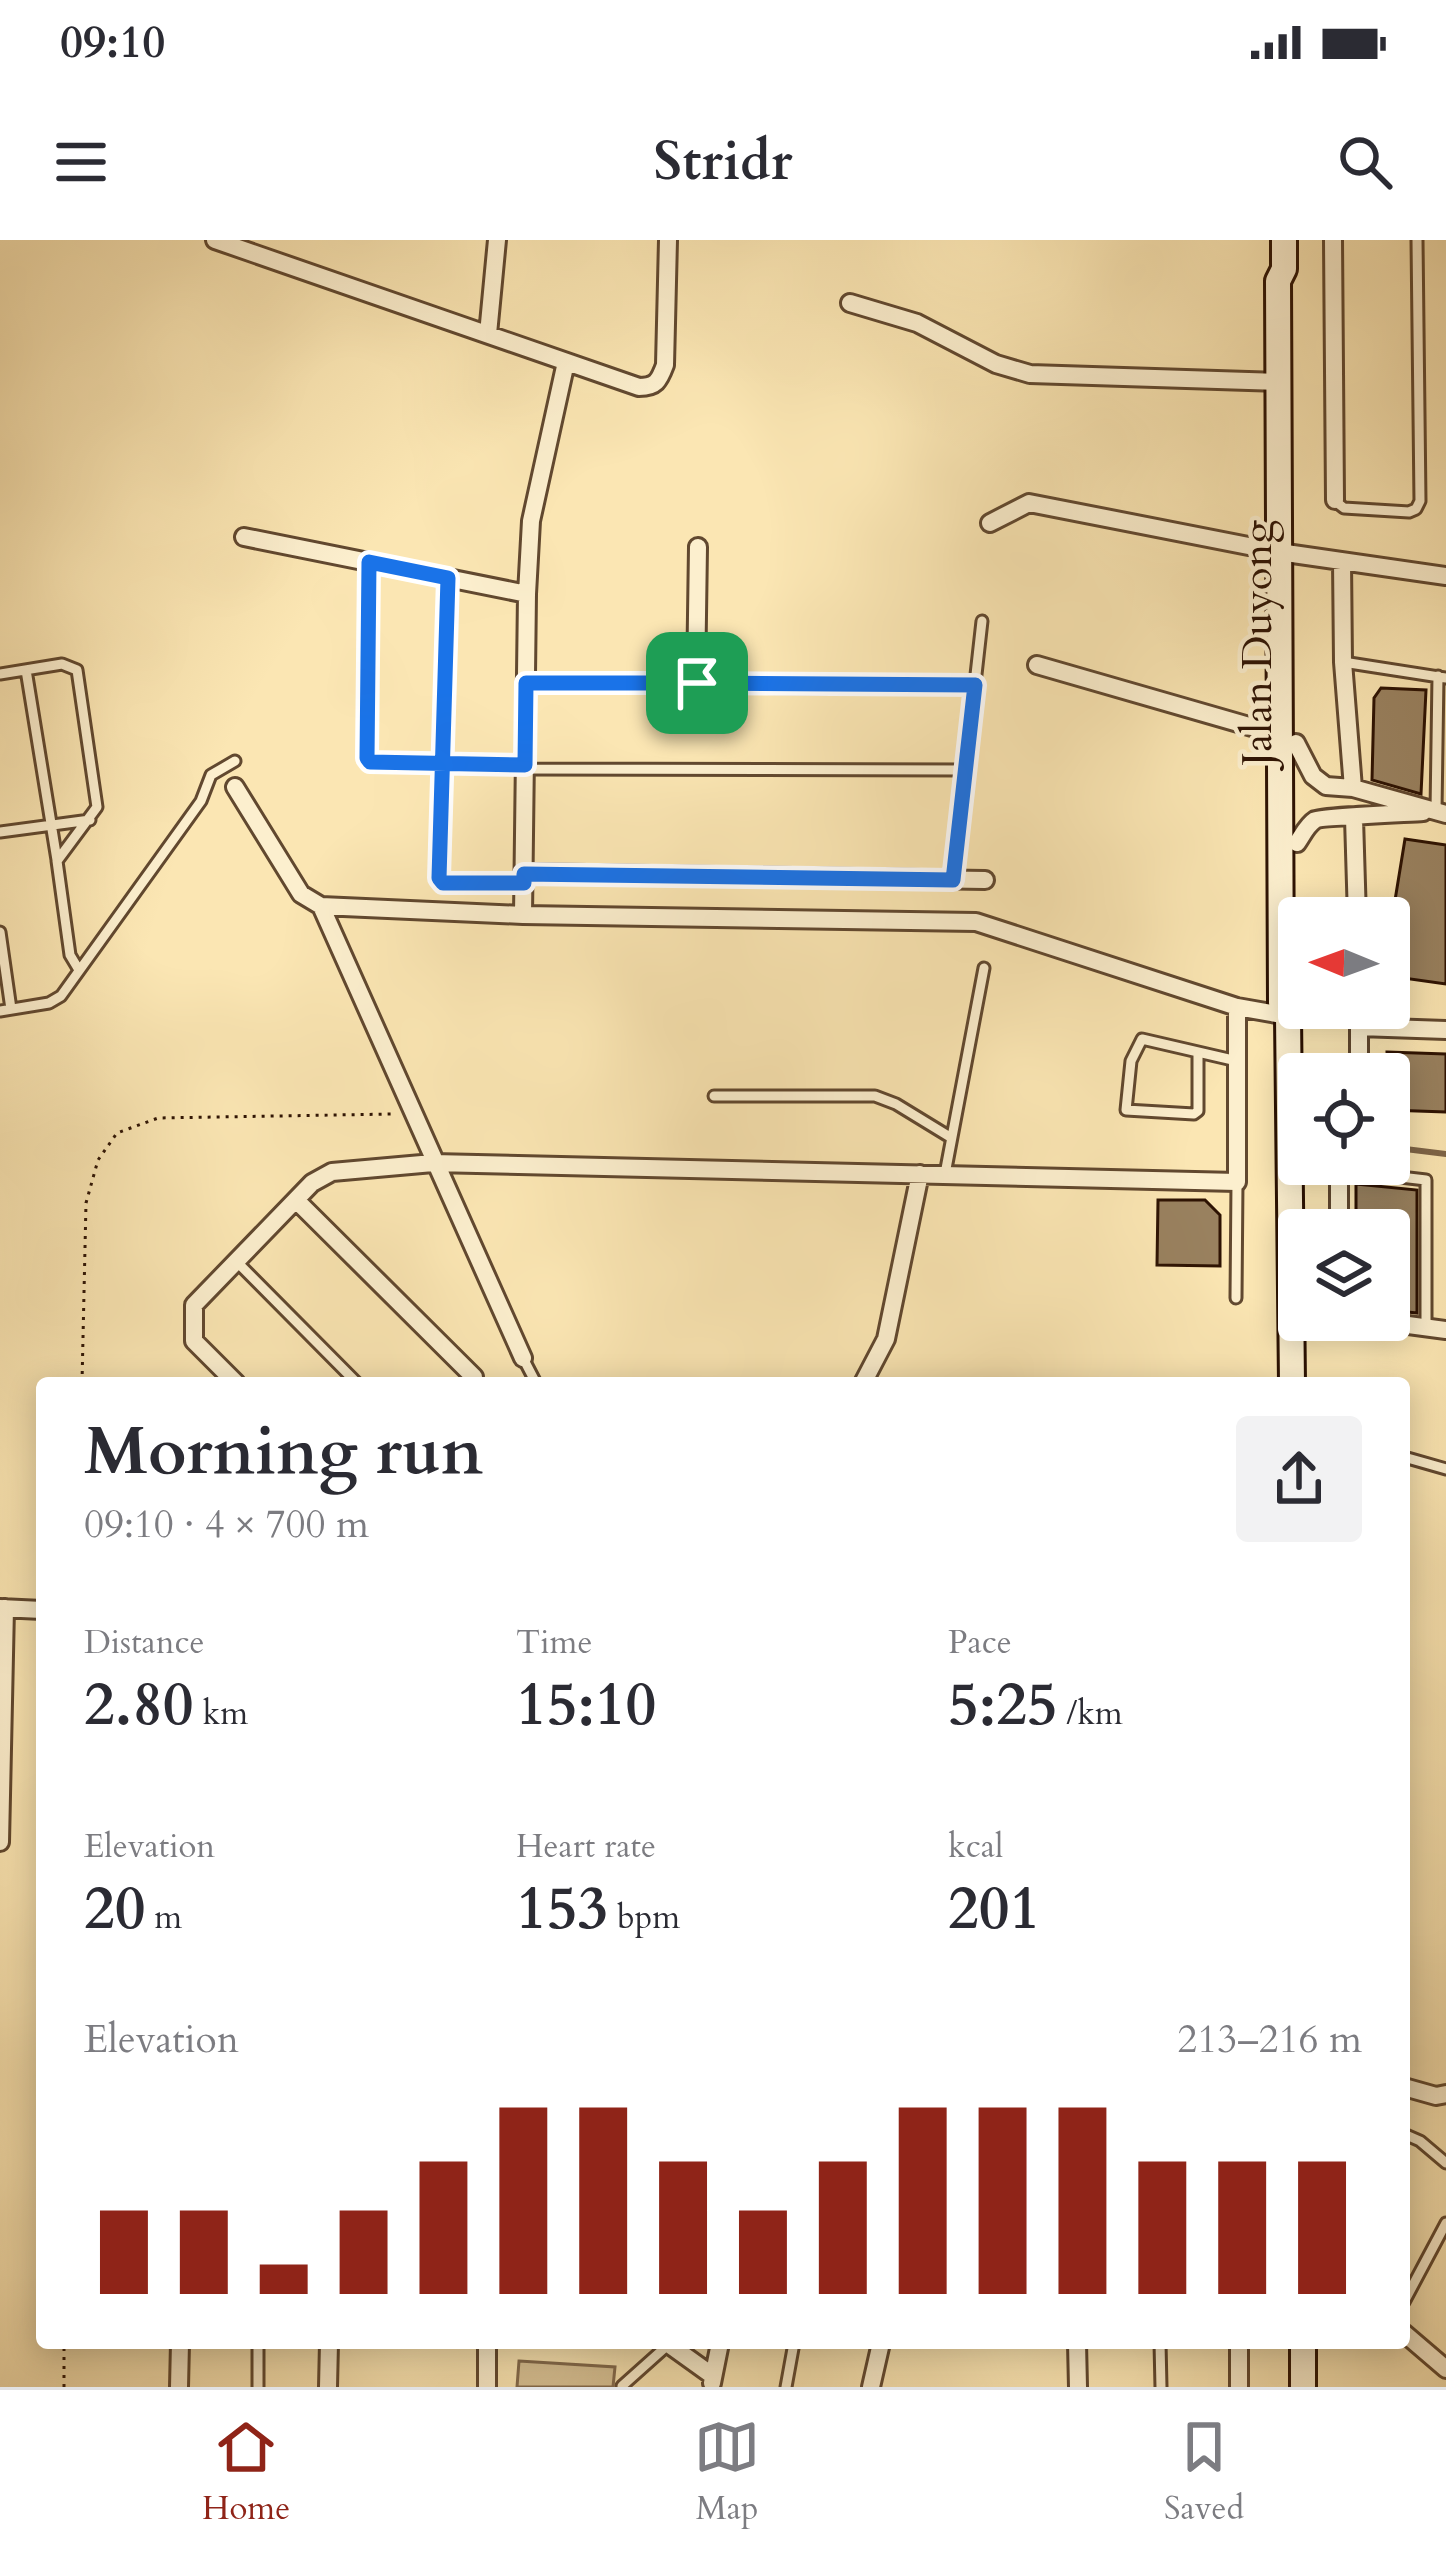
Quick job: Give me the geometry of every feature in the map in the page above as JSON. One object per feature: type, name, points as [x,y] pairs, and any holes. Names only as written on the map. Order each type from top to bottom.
[{"type":"main road","name":"Jalan Duyong","points":[[1284,240],[1284,269],[1278,281],[1278,382],[1287,553]]},
{"type":"main road","name":"Jalan Duyong","points":[[1284,269],[1294,283],[1284,897]]},
{"type":"main road","name":"Jalan Duyong","points":[[1288,739],[1297,897]]},
{"type":"main road","name":"Jalan Duyong","points":[[1288,1029],[1293,1209]]},
{"type":"main road","name":"Jalan Duyong","points":[[1292,1377],[1294,1341]]},
{"type":"main road","points":[[1303,2349],[1303,2387]]},
{"type":"street","points":[[215,240],[639,387],[659,381],[668,344],[668,240]]},
{"type":"street","points":[[488,334],[497,240]]},
{"type":"street","points":[[1333,240],[1335,500]]},
{"type":"street","points":[[850,303],[917,323],[1012,370],[1278,382]]},
{"type":"street","points":[[524,915],[526,594],[531,521],[566,362]]},
{"type":"street","points":[[990,523],[1029,503],[1287,553],[1446,576]]},
{"type":"street","points":[[244,536],[526,594]]},
{"type":"street","points":[[697,683],[698,547]]},
{"type":"street","points":[[1342,561],[1343,662],[1353,788]]},
{"type":"street","points":[[367,758],[369,562]]},
{"type":"street","points":[[1037,665],[1288,739],[1313,776],[1326,786],[1353,788],[1441,812]]},
{"type":"street","points":[[526,683],[975,685]]},
{"type":"street","points":[[235,788],[301,894],[321,906],[524,915],[976,922],[1238,1007],[1278,1014]]},
{"type":"street","points":[[1297,843],[1312,821],[1324,817],[1441,812]]},
{"type":"street","points":[[1354,818],[1356,897]]},
{"type":"street","points":[[524,878],[985,880]]},
{"type":"street","points":[[321,906],[523,1358]]},
{"type":"street","points":[[230,1377],[194,1341],[191,1312],[317,1178],[332,1172],[430,1156],[1237,1182],[1238,1007]]},
{"type":"street","points":[[1403,1029],[1446,1030]]},
{"type":"street","points":[[866,1377],[886,1339],[920,1174]]},
{"type":"street","points":[[296,1200],[470,1377]]},
{"type":"street","points":[[1410,1326],[1446,1330]]},
{"type":"street","points":[[0,1842],[3,1608],[36,1610]]},
{"type":"street","points":[[1410,2089],[1446,2094]]},
{"type":"street","points":[[1410,2338],[1446,2369]]},
{"type":"street","points":[[179,2387],[180,2349]]},
{"type":"street","points":[[328,2387],[329,2349]]},
{"type":"street","points":[[487,2349],[487,2387]]},
{"type":"street","points":[[674,2349],[712,2382],[719,2349]]},
{"type":"street","points":[[871,2387],[880,2349]]},
{"type":"street","points":[[1077,2349],[1078,2387]]},
{"type":"street","points":[[1239,2349],[1240,2387]]},
{"type":"lane","points":[[1335,500],[1344,508],[1409,512],[1420,501],[1417,240]]},
{"type":"lane","points":[[448,578],[441,881],[524,878]]},
{"type":"lane","points":[[953,880],[982,621]]},
{"type":"lane","points":[[1343,662],[1442,677],[1441,812]]},
{"type":"lane","points":[[0,674],[62,664],[77,670],[96,811],[57,861]]},
{"type":"lane","points":[[26,670],[70,955],[79,970]]},
{"type":"lane","points":[[367,758],[370,762],[525,767],[965,770]]},
{"type":"lane","points":[[0,932],[6,1010],[57,1000],[201,801],[211,775],[235,761]]},
{"type":"lane","points":[[0,832],[90,820]]},
{"type":"lane","points":[[945,1174],[983,968]]},
{"type":"lane","points":[[1198,1053],[1198,1111],[1129,1113],[1124,1106],[1131,1061],[1142,1039],[1237,1061]]},
{"type":"lane","points":[[714,1096],[875,1096],[950,1137]]},
{"type":"lane","points":[[1410,1178],[1426,1180],[1426,1328]]},
{"type":"lane","points":[[1236,1298],[1237,1182]]},
{"type":"lane","points":[[236,1261],[351,1377]]},
{"type":"lane","points":[[523,1358],[533,1377]]},
{"type":"lane","points":[[1410,1459],[1446,1469]]},
{"type":"lane","points":[[1410,2137],[1446,2163]]},
{"type":"lane","points":[[1410,2291],[1446,2223]]},
{"type":"lane","points":[[258,2349],[258,2387]]},
{"type":"lane","points":[[622,2386],[663,2349]]},
{"type":"lane","points":[[786,2387],[793,2349]]},
{"type":"lane","points":[[1160,2349],[1161,2387]]},
{"type":"path","points":[[82,1377],[86,1203],[98,1160],[117,1133],[158,1118],[413,1118]]},
{"type":"path","points":[[64,2349],[64,2387]]},
{"type":"shaded area","points":[[519,2361],[615,2367],[613,2387],[517,2387]]},
{"type":"building","points":[[1381,688],[1426,690],[1421,794],[1372,780],[1374,698]]},
{"type":"building","points":[[1405,839],[1446,845],[1446,984],[1410,979],[1410,897],[1396,897]]},
{"type":"building","points":[[1387,1052],[1446,1054],[1446,1112],[1410,1111],[1410,1053]]},
{"type":"building","points":[[1356,1185],[1417,1190],[1417,1313],[1410,1312],[1410,1209],[1356,1209]]},
{"type":"building","points":[[1158,1200],[1205,1200],[1220,1215],[1220,1266],[1157,1265]]},
{"type":"waterway","points":[[1410,1150],[1446,1154]]},
{"type":"route","points":[[697,683],[526,683],[525,765],[442,763],[370,762],[369,562],[448,578],[442,763],[439,878],[443,883],[524,883],[524,874],[953,880],[975,685],[697,683]]}]
